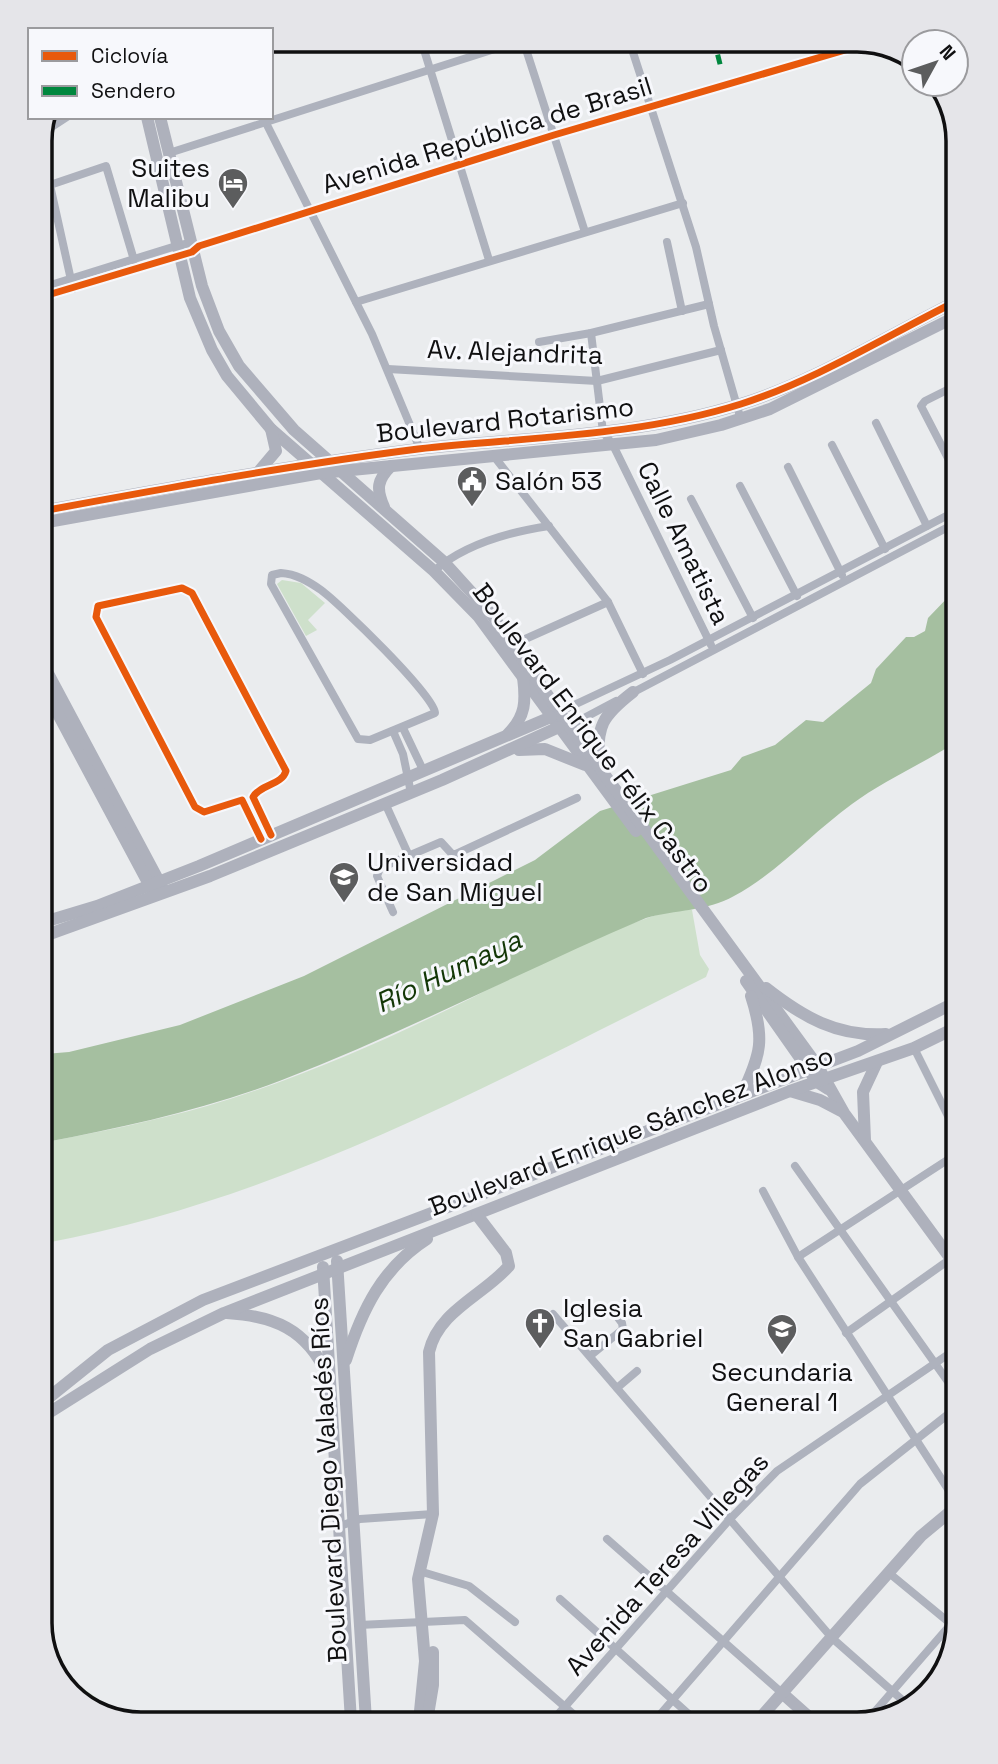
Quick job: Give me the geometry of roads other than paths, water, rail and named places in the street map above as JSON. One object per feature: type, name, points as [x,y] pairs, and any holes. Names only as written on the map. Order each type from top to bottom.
[{"type":"main road","name":"Boulevard Enrique Félix Castro","points":[[147,119],[190,298],[212,350],[239,394],[271,429],[309,463],[439,567],[492,615],[514,644],[560,720]]},
{"type":"main road","name":"Boulevard Enrique Félix Castro","points":[[160,119],[214,319],[239,366],[271,406],[384,508],[439,567],[560,720],[900,1191],[946,1250]]},
{"type":"main road","name":"Boulevard Rotarismo","points":[[53,520],[258,472],[309,463],[420,449],[603,432],[687,418],[775,391],[942,319]]},
{"type":"main road","name":"Boulevard Rotarismo","points":[[53,510],[321,473],[672,437],[741,420],[793,398],[942,319]]},
{"type":"main road","points":[[258,472],[268,464],[276,451],[271,429]]},
{"type":"main road","points":[[384,508],[378,487],[383,474],[391,466]]},
{"type":"main road","points":[[503,738],[523,714],[526,697],[522,674]]},
{"type":"main road","points":[[53,683],[160,895]]},
{"type":"main road","points":[[511,750],[545,749],[594,766],[600,726],[610,710],[633,692]]},
{"type":"main road","points":[[53,703],[154,883]]},
{"type":"main road","points":[[52,919],[154,883],[503,738],[560,720]]},
{"type":"main road","points":[[52,933],[160,895],[411,793],[511,750],[560,720]]},
{"type":"main road","points":[[747,976],[828,1028],[867,1035],[896,1034]]},
{"type":"main road","points":[[743,1094],[757,1065],[761,1038],[747,976]]},
{"type":"main road","name":"Boulevard Enrique Sánchez Alonso","points":[[335,1251],[896,1034],[946,1007]]},
{"type":"main road","name":"Boulevard Enrique Sánchez Alonso","points":[[52,1411],[150,1349],[224,1313],[790,1091],[823,1083],[914,1048],[946,1032]]},
{"type":"main road","points":[[866,1144],[863,1092],[877,1062]]},
{"type":"main road","points":[[790,1091],[820,1100],[844,1113]]},
{"type":"main road","points":[[420,1711],[425,1665],[419,1571],[430,1536],[433,1514],[429,1352],[435,1334],[456,1311],[509,1266],[506,1253],[477,1215]]},
{"type":"main road","points":[[343,1367],[361,1315],[376,1288],[413,1248],[446,1227]]},
{"type":"main road","points":[[52,1395],[102,1354],[153,1324],[230,1289],[335,1251]]},
{"type":"main road","name":"Boulevard Diego Valadés Ríos","points":[[335,1251],[355,1520],[365,1711]]},
{"type":"main road","name":"Boulevard Diego Valadés Ríos","points":[[322,1256],[350,1711]]},
{"type":"main road","points":[[224,1313],[271,1318],[296,1331],[316,1352],[329,1378]]},
{"type":"main road","points":[[765,1712],[921,1536],[946,1514]]},
{"type":"main road","points":[[423,1618],[434,1664],[428,1711]]},
{"type":"main road","points":[[782,1693],[803,1712]]},
{"type":"street","points":[[425,52],[489,260]]},
{"type":"street","points":[[273,118],[431,72],[487,52]]},
{"type":"street","points":[[527,53],[585,232]]},
{"type":"street","points":[[633,53],[683,202],[721,350],[739,404],[741,420]]},
{"type":"street","name":"Avenida República de Brasil","points":[[53,292],[134,260],[194,247],[554,135],[835,53]]},
{"type":"street","points":[[169,153],[264,121],[388,369],[420,449]]},
{"type":"street","points":[[53,183],[106,166],[134,260]]},
{"type":"street","points":[[53,197],[72,284]]},
{"type":"street","points":[[356,302],[683,202]]},
{"type":"street","points":[[667,242],[682,311]]},
{"type":"street","name":"Avenida República de Brasil","points":[[53,286],[72,284],[178,251]]},
{"type":"street","points":[[539,342],[591,333],[709,304]]},
{"type":"street","points":[[591,333],[603,432]]},
{"type":"street","name":"Av. Alejandrita","points":[[388,369],[597,381],[721,350]]},
{"type":"street","points":[[946,390],[925,401],[921,406],[946,454]]},
{"type":"street","points":[[876,423],[927,526]]},
{"type":"street","name":"Calle Amatista","points":[[603,432],[613,445],[714,650]]},
{"type":"street","points":[[832,446],[885,549]]},
{"type":"street","points":[[493,455],[608,602],[643,674]]},
{"type":"street","points":[[788,467],[843,577]]},
{"type":"street","points":[[740,486],[797,596]]},
{"type":"street","points":[[691,499],[752,618]]},
{"type":"street","points":[[560,720],[633,692],[714,650],[946,516]]},
{"type":"street","points":[[439,567],[512,532],[549,526]]},
{"type":"street","points":[[560,720],[752,618],[946,528]]},
{"type":"street","points":[[272,575],[296,576],[322,591],[412,680],[436,710],[432,716],[393,732],[366,742],[358,739],[271,584],[272,575]]},
{"type":"street","points":[[182,588],[192,593],[286,771],[281,779],[260,788],[253,797],[266,837],[242,800],[204,812],[195,807],[96,617],[98,606],[182,588]]},
{"type":"street","points":[[514,644],[608,602]]},
{"type":"street","points":[[403,727],[424,772]]},
{"type":"street","points":[[393,732],[403,754],[411,793]]},
{"type":"street","points":[[403,754],[413,750]]},
{"type":"street","points":[[393,912],[377,873],[380,868],[441,842],[452,854],[456,854],[577,797]]},
{"type":"street","points":[[385,803],[409,856]]},
{"type":"street","points":[[914,1048],[946,1112]]},
{"type":"street","points":[[798,1257],[946,1161]]},
{"type":"street","points":[[795,1166],[946,1379]]},
{"type":"street","points":[[763,1191],[798,1257],[946,1488]]},
{"type":"street","points":[[846,1333],[946,1265]]},
{"type":"street","points":[[590,1356],[623,1329],[613,1311]]},
{"type":"street","points":[[553,1314],[832,1638],[901,1699]]},
{"type":"street","name":"Avenida Teresa Villegas","points":[[561,1712],[730,1519],[789,1461],[946,1356]]},
{"type":"street","points":[[617,1388],[637,1371]]},
{"type":"street","points":[[663,1712],[860,1483],[946,1416]]},
{"type":"street","points":[[340,1522],[433,1514]]},
{"type":"street","points":[[607,1539],[723,1644],[782,1693]]},
{"type":"street","points":[[419,1571],[469,1586],[515,1622]]},
{"type":"street","points":[[889,1573],[946,1619]]},
{"type":"street","points":[[560,1599],[686,1712]]},
{"type":"street","points":[[359,1625],[423,1618],[460,1619],[470,1622],[570,1712]]},
{"type":"street","points":[[878,1708],[944,1636]]},
{"type":"water","name":"Río Humaya","points":[[946,599],[946,748],[852,804],[750,887],[713,905],[646,918],[374,1042],[282,1080],[165,1116],[52,1141],[52,1053],[69,1052],[180,1025],[304,976],[535,860],[600,811],[731,770],[742,757],[775,745],[806,720],[823,722],[871,683],[876,669],[906,637],[914,637],[925,631],[928,618]]},
{"type":"place","name":"Suites Malibu","points":[[233,210]]},
{"type":"place","name":"Salón 53","points":[[472,508]]},
{"type":"place","name":"Universidad de San Miguel","points":[[344,904]]},
{"type":"place","name":"Iglesia San Gabriel","points":[[540,1350]]},
{"type":"place","name":"Secundaria General 1","points":[[782,1356]]}]
